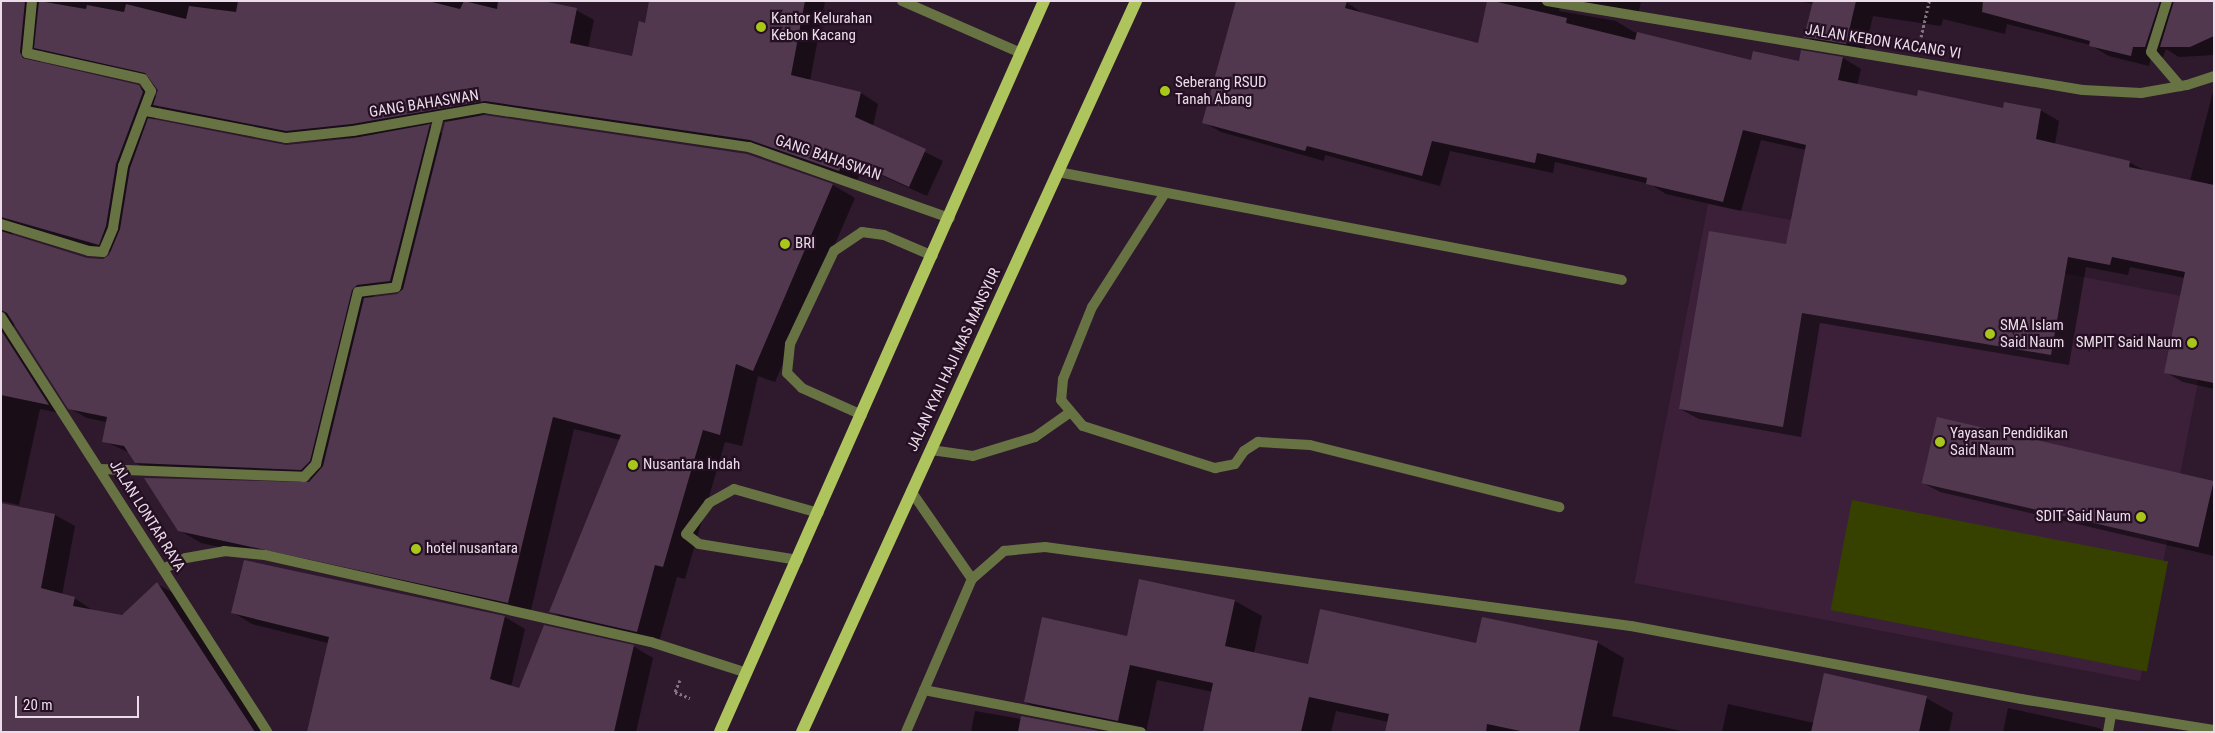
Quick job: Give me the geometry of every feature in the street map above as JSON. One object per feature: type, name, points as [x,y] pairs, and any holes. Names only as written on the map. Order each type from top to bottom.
[{"type":"main road","points":[[720,732],[950,218],[1044,1]]},
{"type":"main road","name":"JALAN KYAI HAJI MAS MANSYUR","points":[[802,732],[1136,1]]},
{"type":"street","points":[[1,224],[90,251],[103,252],[113,228],[123,166],[146,111],[151,91],[143,78],[27,53],[32,1]]},
{"type":"street","points":[[902,1],[1021,53]]},
{"type":"street","name":"JALAN KEBON KACANG VI","points":[[1547,1],[2083,90],[2140,93],[2180,86],[2214,76]]},
{"type":"street","points":[[2167,1],[2151,52],[2180,86]]},
{"type":"street","name":"GANG BAHASWAN","points":[[146,111],[286,138],[354,131],[484,108],[750,147],[950,218]]},
{"type":"street","points":[[100,468],[304,477],[316,464],[358,292],[396,287],[439,116]]},
{"type":"street","points":[[1058,172],[1622,280]]},
{"type":"street","points":[[1165,193],[1092,307],[1063,379],[1061,400],[1069,413],[1083,426],[1215,468],[1235,464],[1244,451],[1258,442],[1310,444],[1559,507]]},
{"type":"street","points":[[862,416],[809,392],[787,373],[790,344],[834,251],[862,232],[884,235],[933,256]]},
{"type":"street","name":"JALAN LONTAR RAYA","points":[[1,317],[100,468],[162,569],[267,732]]},
{"type":"street","points":[[931,450],[973,456],[1035,436],[1069,413]]},
{"type":"street","points":[[798,560],[699,544],[686,534],[709,503],[734,489],[818,513]]},
{"type":"street","points":[[911,491],[972,580]]},
{"type":"street","points":[[906,732],[972,580],[1004,550],[1045,547],[1631,626],[2111,715],[2214,730]]},
{"type":"street","points":[[162,569],[186,558],[224,551],[265,555],[651,642],[747,673]]},
{"type":"street","points":[[924,690],[1141,732]]},
{"type":"street","points":[[2108,732],[2111,715]]},
{"type":"path","points":[[1920,38],[1929,1]]},
{"type":"shaded area","name":"Yayasan Pendidikan Said Naum","points":[[1708,204],[2214,302],[2140,681],[1634,583]]},
{"type":"green space","points":[[1852,500],[2168,561],[2147,671],[1831,610]]},
{"type":"building","points":[[1,1],[25,1],[20,52],[23,58],[139,85],[143,92],[116,164],[106,226],[99,245],[1,217]]},
{"type":"building","points":[[39,1],[86,9],[87,5],[124,12],[126,4],[186,19],[189,6],[236,12],[238,1],[428,1],[460,9],[464,1],[497,9],[498,1],[543,1],[577,8],[570,43],[632,56],[639,21],[645,23],[649,1],[805,1],[791,75],[861,92],[855,117],[926,149],[909,187],[845,158],[839,171],[750,140],[485,101],[352,124],[286,131],[153,105],[158,90],[145,73],[34,48]]},
{"type":"building","points":[[1236,1],[1347,1],[1345,8],[1478,43],[1487,1],[1493,1],[1567,18],[1566,23],[1635,40],[1637,32],[1751,60],[1753,51],[1799,61],[1801,50],[1843,57],[1838,80],[1917,96],[1918,90],[2003,108],[2004,102],[2041,109],[2036,139],[2130,161],[2129,167],[2214,185],[2214,383],[2164,373],[2185,272],[2112,257],[2110,265],[2068,257],[2051,355],[1802,313],[1783,427],[1679,409],[1709,231],[1786,244],[1806,145],[1743,130],[1723,202],[1646,184],[1647,178],[1537,153],[1535,163],[1432,141],[1422,176],[1307,146],[1305,151],[1202,123]]},
{"type":"building","points":[[1813,1],[1856,1],[1846,44],[1804,37]]},
{"type":"building","points":[[1983,1],[2160,1],[2145,47],[2133,47],[2131,56],[2089,46],[2090,41],[1982,12]]},
{"type":"building","points":[[2174,1],[2214,1],[2214,36],[2190,47],[2160,47]]},
{"type":"building","points":[[484,115],[747,154],[833,184],[753,371],[736,364],[720,435],[703,430],[663,567],[655,565],[637,632],[549,612],[621,435],[553,417],[508,603],[178,531],[144,478],[309,482],[323,466],[364,298],[397,294],[403,289],[445,122]]},
{"type":"building","points":[[148,118],[286,145],[354,138],[430,124],[390,281],[357,285],[352,290],[310,461],[301,470],[135,463],[124,446],[102,442],[107,417],[68,409],[7,313],[1,310],[1,231],[87,258],[103,259],[109,255],[120,229],[130,168]]},
{"type":"building","points":[[1,330],[49,405],[1,395]]},
{"type":"building","name":"SDIT Said Naum","points":[[1937,417],[2214,481],[2198,547],[1922,483]]},
{"type":"building","points":[[1,503],[55,514],[41,588],[75,597],[73,606],[122,615],[157,582],[255,732],[1,732]]},
{"type":"building","points":[[244,560],[505,616],[490,679],[519,688],[544,625],[634,645],[614,732],[307,732],[329,637],[231,613]]},
{"type":"building","points":[[1139,579],[1235,600],[1225,646],[1308,664],[1320,609],[1476,643],[1482,617],[1598,641],[1579,732],[1525,732],[1487,724],[1486,732],[1385,732],[1389,714],[1309,697],[1301,732],[1203,732],[1213,683],[1130,665],[1118,721],[1024,702],[1042,617],[1127,636]]},
{"type":"building","points":[[1824,673],[1927,696],[1919,732],[1811,732]]},
{"type":"building","points":[[1021,716],[1104,732],[1018,732]]},
{"type":"place","name":"Kantor Kelurahan Kebon Kacang","points":[[761,27]]},
{"type":"place","name":"Seberang RSUD Tanah Abang","points":[[1165,91]]},
{"type":"place","name":"BRI","points":[[785,244]]},
{"type":"place","name":"SMA Islam Said Naum","points":[[1990,334]]},
{"type":"place","name":"SMPIT Said Naum","points":[[2192,343]]},
{"type":"place","name":"Yayasan Pendidikan Said Naum","points":[[1940,442]]},
{"type":"place","name":"Nusantara Indah","points":[[633,465]]},
{"type":"place","name":"SDIT Said Naum","points":[[2141,517]]},
{"type":"place","name":"hotel nusantara","points":[[416,549]]}]
